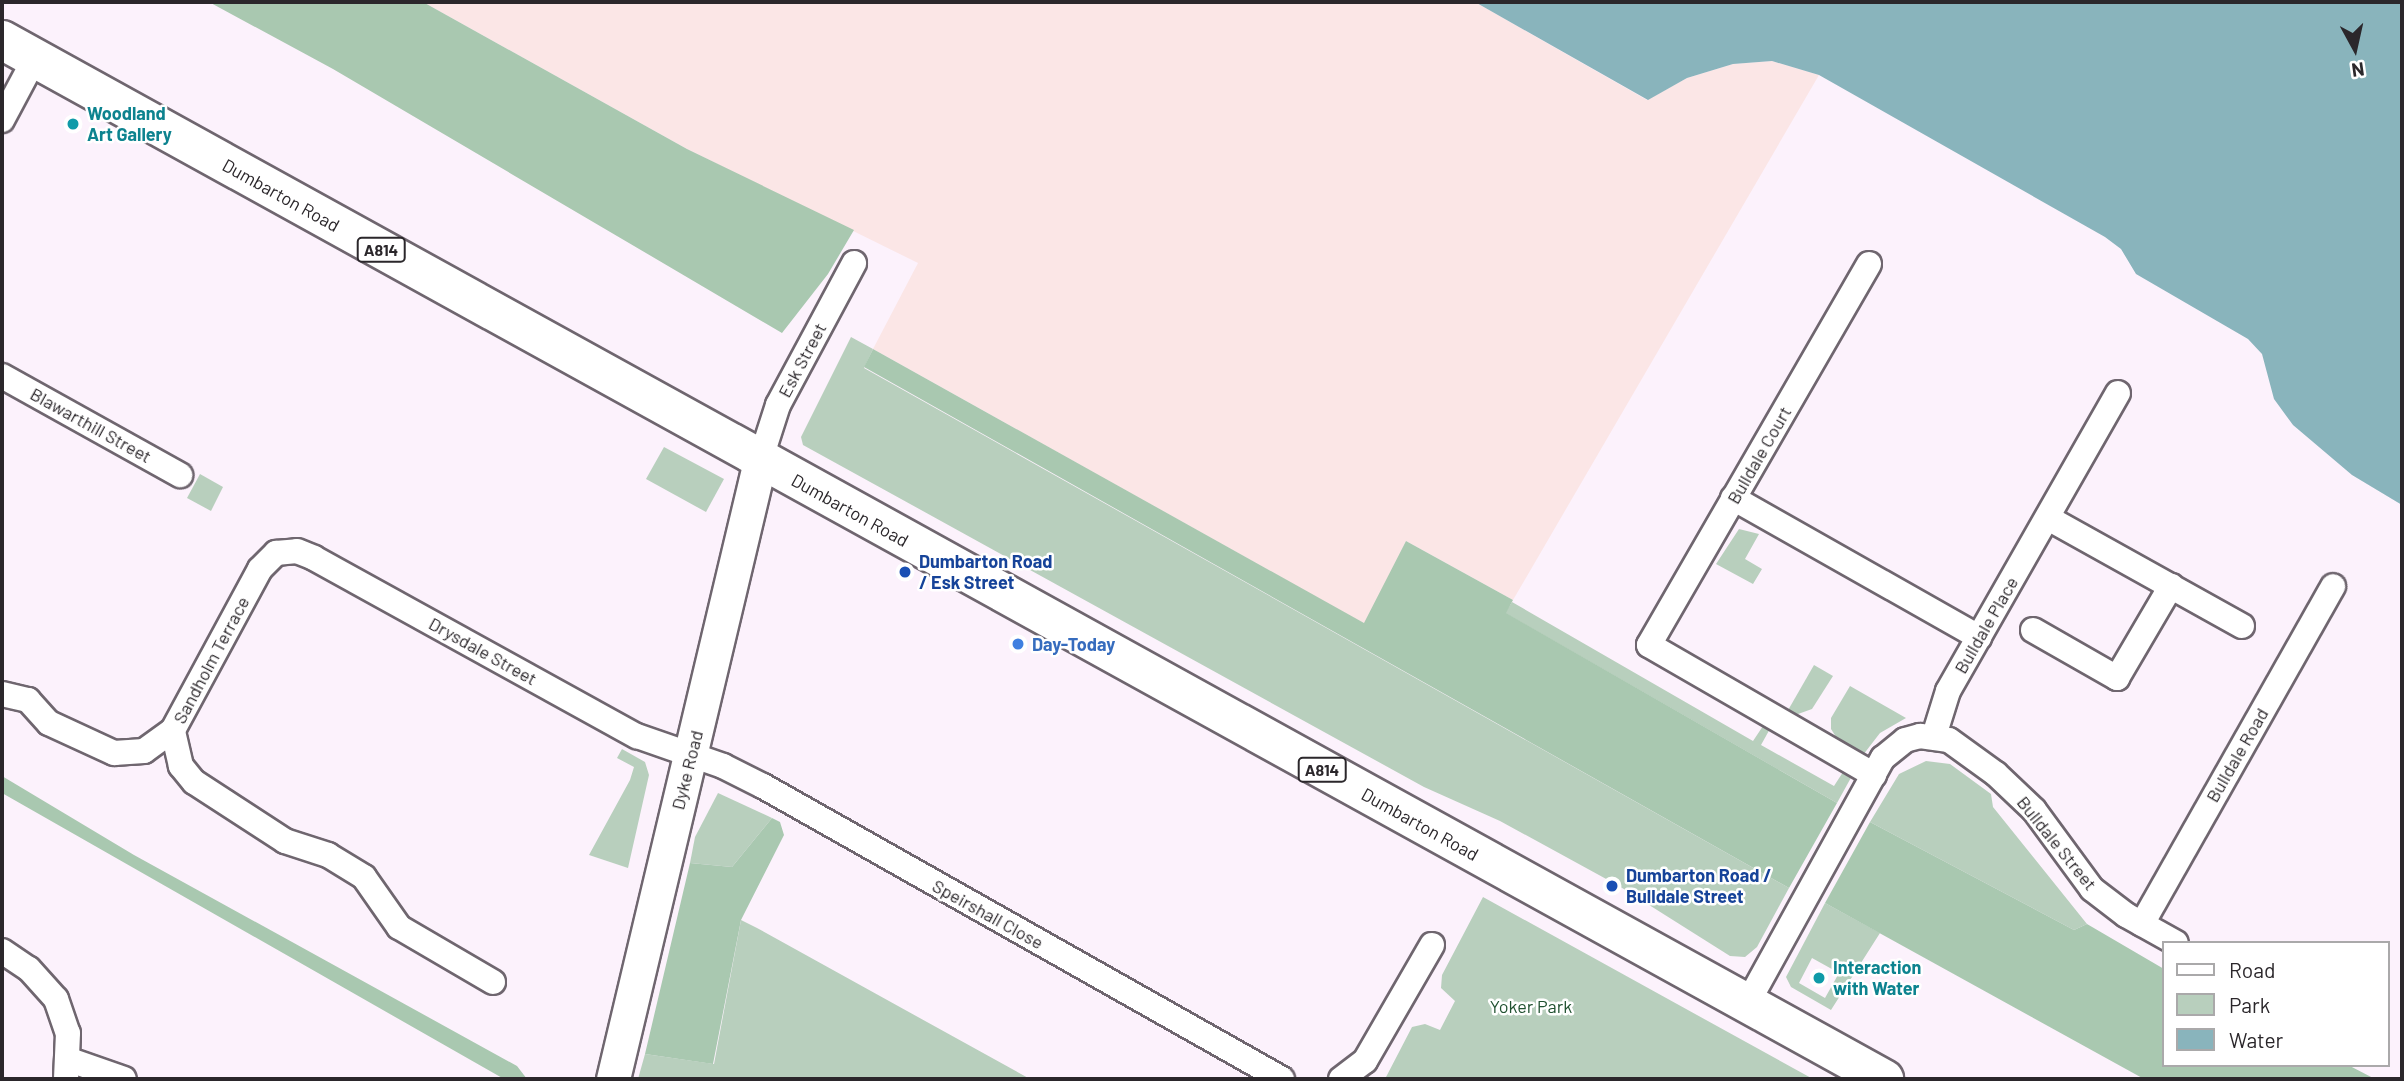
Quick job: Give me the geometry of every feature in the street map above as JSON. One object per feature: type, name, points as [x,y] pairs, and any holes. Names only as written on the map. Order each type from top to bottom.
[{"type":"main road","name":"Dumbarton Road","points":[[2,40],[760,461],[1884,1079]]},
{"type":"street","points":[[2,120],[35,58]]},
{"type":"street","name":"Esk Street","points":[[760,461],[778,405],[854,263]]},
{"type":"street","name":"Bulldale Court","points":[[1869,264],[1649,645],[1874,775]]},
{"type":"street","name":"Blawarthill Street","points":[[2,376],[180,475]]},
{"type":"street","name":"Bulldale Place","points":[[1934,736],[1948,691],[2118,393]]},
{"type":"street","name":"Dyke Road","points":[[613,1079],[760,461]]},
{"type":"street","points":[[1733,498],[1979,637]]},
{"type":"street","points":[[2048,517],[2242,626]]},
{"type":"street","name":"Drysdale Street","points":[[276,553],[297,551],[326,564],[637,736],[691,755]]},
{"type":"street","name":"Sandholm Terrace","points":[[276,553],[260,569],[173,730],[176,757],[194,782],[285,841],[328,855],[364,877],[399,928],[493,982]]},
{"type":"street","points":[[2033,630],[2118,678],[2171,586]]},
{"type":"street","name":"Bulldale Road","points":[[2142,924],[2333,586]]},
{"type":"street","points":[[2,694],[27,700],[49,723],[114,753],[144,751],[173,730]]},
{"type":"street","points":[[1747,1004],[1874,775],[1892,748],[1905,740],[1934,736]]},
{"type":"street","name":"Bulldale Street","points":[[1934,736],[1962,748],[2017,793],[2092,889],[2142,924],[2172,941]]},
{"type":"street","name":"Speirshall Close","points":[[691,755],[763,786],[1282,1079]]},
{"type":"street","points":[[1341,1079],[1365,1061],[1432,945]]},
{"type":"street","points":[[2,951],[29,969],[56,999],[68,1033],[68,1070],[124,1079]]},
{"type":"shaded area","points":[[423,2],[1475,2],[1647,100],[1687,78],[1733,64],[1772,61],[1819,75],[1513,600],[1406,541],[1365,624],[873,349],[918,263],[687,149]]},
{"type":"green space","points":[[209,2],[423,2],[687,149],[854,230],[828,274],[782,333],[333,69]]},
{"type":"green space","points":[[851,337],[873,349],[864,368],[1789,888],[1757,947],[1745,957],[1730,956],[1619,886],[1500,821],[1424,787],[803,445],[801,437]]},
{"type":"green space","points":[[873,349],[1364,623],[1406,541],[1513,600],[1506,613],[1837,803],[1789,888],[864,367]]},
{"type":"green space","points":[[664,447],[724,479],[706,512],[646,479]]},
{"type":"green space","points":[[200,474],[223,487],[211,511],[187,498]]},
{"type":"green space","points":[[1739,529],[1759,534],[1745,559],[1762,569],[1753,584],[1716,564]]},
{"type":"green space","points":[[1512,602],[1753,741],[1765,723],[1771,727],[1761,745],[1834,786],[1845,769],[1853,774],[1837,803],[1505,613]]},
{"type":"green space","points":[[1814,665],[1833,676],[1812,709],[1798,714],[1787,712]]},
{"type":"green space","points":[[1850,686],[1906,718],[1880,733],[1863,755],[1838,740],[1831,729],[1831,718]]},
{"type":"green space","points":[[622,749],[645,762],[649,775],[628,868],[589,855],[630,780],[634,767],[617,758]]},
{"type":"green space","points":[[1926,761],[1950,764],[1991,794],[1993,807],[2087,924],[2074,930],[1870,822],[1899,774]]},
{"type":"green space","points":[[2,776],[134,855],[517,1066],[527,1079],[504,1079],[2,793]]},
{"type":"green space","points":[[718,793],[772,818],[732,867],[690,863],[695,837]]},
{"type":"green space","points":[[772,818],[780,822],[784,835],[741,920],[713,1064],[645,1054],[690,863],[732,867]]},
{"type":"green space","points":[[1870,822],[2074,930],[2087,924],[2162,968],[2162,1067],[2352,1067],[2375,1079],[2144,1079],[1825,903]]},
{"type":"green space","name":"Yoker Park","points":[[1483,897],[1813,1079],[1385,1079],[1412,1027],[1425,1024],[1440,1030],[1455,1001],[1441,988],[1442,975]]},
{"type":"green space","points":[[1825,903],[1880,933],[1831,1010],[1791,987],[1786,977]],"holes":[[[1812,958],[1839,973],[1825,998],[1799,983]]]},
{"type":"green space","points":[[741,920],[1030,1079],[638,1079],[645,1054],[714,1064]]},
{"type":"water","points":[[1475,2],[2402,2],[2402,505],[2352,475],[2293,425],[2274,399],[2262,354],[2248,339],[2136,274],[2121,249],[2105,237],[1819,75],[1772,61],[1733,64],[1687,78],[1648,100]]},
{"type":"place","name":"Woodland Art Gallery","points":[[73,124]]},
{"type":"place","name":"Dumbarton Road / Esk Street","points":[[905,572]]},
{"type":"place","name":"Day-Today","points":[[1018,644]]},
{"type":"place","name":"Dumbarton Road / Bulldale Street","points":[[1612,886]]},
{"type":"place","name":"Interaction with Water","points":[[1819,978]]}]
